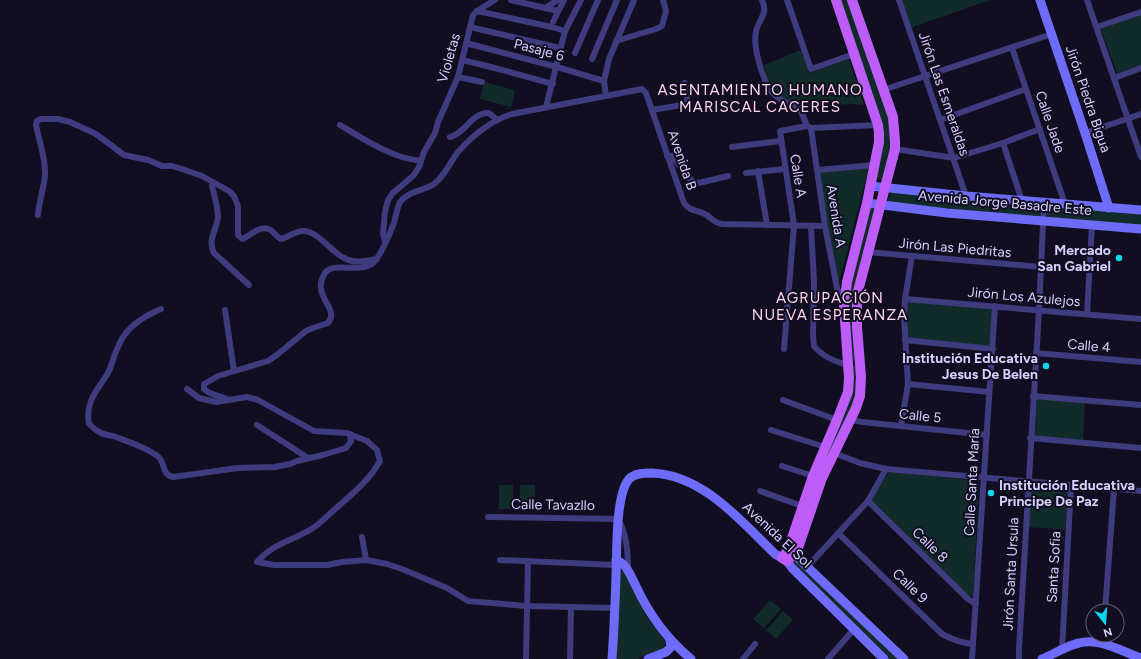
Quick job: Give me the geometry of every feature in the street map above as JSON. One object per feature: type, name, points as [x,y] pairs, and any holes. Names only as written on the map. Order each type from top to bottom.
[{"type":"main road","points":[[790,556],[802,506],[848,392],[849,378],[844,306],[850,272],[879,142],[878,125],[836,0]]},
{"type":"main road","points":[[790,556],[798,548],[814,499],[834,452],[851,420],[860,396],[861,362],[857,327],[857,295],[895,150],[896,141],[893,118],[852,0]]},
{"type":"main road","name":"Jirón Piedra Bigua","points":[[1042,0],[1109,208]]},
{"type":"main road","name":"Avenida Jorge Basadre Este","points":[[870,186],[1044,203],[1141,210]]},
{"type":"main road","name":"Avenida Jorge Basadre Este","points":[[866,203],[1043,222],[1141,229]]},
{"type":"main road","points":[[848,365],[861,362]]},
{"type":"main road","name":"Avenida El Sol","points":[[618,519],[625,487],[629,479],[636,474],[656,473],[669,476],[696,487],[726,506],[775,554],[790,556],[807,567],[904,659]]},
{"type":"main road","points":[[612,659],[618,519]]},
{"type":"main road","name":"Avenida El Sol","points":[[790,556],[792,568],[884,659]]},
{"type":"main road","points":[[616,563],[624,564],[654,621],[670,640],[690,658]]},
{"type":"main road","points":[[648,659],[666,652],[670,647],[670,640]]},
{"type":"main road","points":[[1042,659],[1080,642],[1085,642]]},
{"type":"main road","points":[[1111,643],[1141,658]]},
{"type":"main road","points":[[662,654],[680,654],[690,658]]},
{"type":"street","points":[[477,11],[495,0]]},
{"type":"street","points":[[511,0],[558,11]]},
{"type":"street","points":[[545,8],[558,0]]},
{"type":"street","points":[[553,22],[564,0]]},
{"type":"street","points":[[546,107],[553,84],[565,31],[581,0]]},
{"type":"street","points":[[575,53],[598,0]]},
{"type":"street","points":[[592,59],[617,0]]},
{"type":"street","points":[[229,400],[227,398],[216,397],[208,393],[203,386],[218,376],[268,361],[306,331],[329,322],[331,312],[320,288],[327,271],[334,268],[362,268],[370,265],[377,259],[394,224],[400,203],[412,193],[430,186],[437,181],[458,152],[482,128],[497,120],[518,112],[606,96],[604,81],[609,59],[634,0]]},
{"type":"street","points":[[616,42],[662,26],[666,11],[663,0]]},
{"type":"street","name":"Avenida A","points":[[762,0],[764,12],[756,30],[756,43],[765,81],[776,96],[782,101],[793,105],[800,111],[809,127],[837,288],[844,306]]},
{"type":"street","points":[[787,0],[811,69],[854,54]]},
{"type":"street","name":"Jirón Las Esmeraldas","points":[[899,0],[966,196]]},
{"type":"street","points":[[1087,0],[1141,158]]},
{"type":"street","points":[[477,11],[565,31]]},
{"type":"street","name":"Violetas","points":[[386,241],[383,234],[385,212],[388,200],[393,193],[414,175],[426,148],[435,133],[438,122],[458,77],[473,15],[477,11]]},
{"type":"street","points":[[1097,27],[1141,12]]},
{"type":"street","points":[[470,26],[560,48]]},
{"type":"street","points":[[883,90],[1052,34]]},
{"type":"street","name":"Pasaje 6","points":[[466,43],[604,81]]},
{"type":"street","name":"Calle Jade","points":[[1012,48],[1065,204]]},
{"type":"street","points":[[462,60],[553,84]]},
{"type":"street","points":[[1114,78],[1141,68]]},
{"type":"street","points":[[458,77],[482,82]]},
{"type":"street","points":[[652,110],[688,104],[685,83]]},
{"type":"street","name":"Avenida B","points":[[606,96],[642,89],[646,93],[684,204],[689,209],[705,214],[714,222],[719,224],[825,226]]},
{"type":"street","points":[[940,120],[1026,89]]},
{"type":"street","points":[[450,137],[454,136],[481,114],[489,113],[497,120]]},
{"type":"street","points":[[1085,133],[1141,114]]},
{"type":"street","points":[[38,215],[45,174],[45,165],[36,126],[37,121],[41,119],[58,119],[70,122],[96,134],[124,155],[148,160],[162,166],[172,166],[182,169],[213,182],[229,191],[236,199],[238,206],[238,235],[243,239],[259,229],[264,228],[269,229],[281,239],[305,231],[313,234],[348,260],[359,262],[377,259]]},
{"type":"street","points":[[340,125],[392,153],[421,161]]},
{"type":"street","points":[[809,127],[878,125]]},
{"type":"street","name":"Calle A","points":[[784,349],[794,225],[780,131],[809,127]]},
{"type":"street","points":[[895,150],[954,158],[1003,143],[1040,129]]},
{"type":"street","points":[[732,147],[781,141]]},
{"type":"street","points":[[1003,143],[1022,201]]},
{"type":"street","points":[[667,156],[672,156],[693,182],[700,183],[728,176]]},
{"type":"street","points":[[817,170],[874,165]]},
{"type":"street","points":[[746,173],[785,169]]},
{"type":"street","points":[[758,171],[767,225]]},
{"type":"street","points":[[213,182],[212,186],[218,216],[212,241],[212,249],[214,253],[249,285]]},
{"type":"street","name":"Jirón Santa Ursula","points":[[1020,659],[1019,649],[1030,438],[1039,310],[1044,203]]},
{"type":"street","points":[[1088,314],[1092,225]]},
{"type":"street","points":[[811,226],[814,282],[814,346],[825,355],[848,365]]},
{"type":"street","name":"Jirón Las Piedritas","points":[[868,252],[1041,267]]},
{"type":"street","points":[[901,426],[908,384],[905,340],[905,298],[912,256]]},
{"type":"street","name":"Jirón Los Azulejos","points":[[905,298],[1141,319]]},
{"type":"street","name":"Calle Santa María","points":[[972,659],[995,306]]},
{"type":"street","points":[[161,309],[148,315],[132,327],[118,344],[108,372],[89,403],[87,414],[88,424],[100,433],[138,446],[156,455],[162,459],[167,476],[173,477],[238,468],[275,467],[290,464],[346,448],[351,441],[350,434]]},
{"type":"street","points":[[225,310],[234,371]]},
{"type":"street","points":[[905,340],[993,349]]},
{"type":"street","name":"Calle 4","points":[[1036,353],[1141,362]]},
{"type":"street","points":[[908,384],[989,392]]},
{"type":"street","points":[[187,389],[199,398],[216,402],[247,397],[258,400],[314,431],[350,434],[367,441],[377,450],[380,461],[373,474],[353,493],[313,528],[279,544],[265,553],[257,562],[274,565],[297,566],[366,560],[387,564],[408,571],[447,588],[468,601],[527,606],[615,608]]},
{"type":"street","points":[[1033,396],[1141,405]]},
{"type":"street","points":[[783,400],[837,420]]},
{"type":"street","name":"Calle 5","points":[[851,420],[987,435]]},
{"type":"street","points":[[257,425],[308,458]]},
{"type":"street","points":[[771,430],[825,447]]},
{"type":"street","points":[[1030,438],[1141,448]]},
{"type":"street","points":[[834,452],[860,463],[886,469],[1141,491]]},
{"type":"street","points":[[782,466],[813,476]]},
{"type":"street","points":[[807,567],[868,501],[886,469]]},
{"type":"street","name":"Santa Sofia","points":[[1062,650],[1071,486]]},
{"type":"street","points":[[1105,603],[1114,489]]},
{"type":"street","points":[[760,491],[802,506]]},
{"type":"street","name":"Calle 8","points":[[868,501],[968,599],[976,604]]},
{"type":"street","name":"Calle Tavazllo","points":[[488,517],[618,519]]},
{"type":"street","points":[[618,519],[624,528],[628,555],[628,571]]},
{"type":"street","name":"Calle 9","points":[[838,533],[942,634],[952,640],[973,644]]},
{"type":"street","points":[[362,537],[366,560]]},
{"type":"street","points":[[500,560],[616,563]]},
{"type":"street","points":[[526,659],[528,561]]},
{"type":"street","points":[[570,659],[571,607]]},
{"type":"street","points":[[828,659],[854,629]]},
{"type":"street","points":[[743,659],[755,644]]},
{"type":"green space","points":[[838,0],[849,0],[890,117],[893,136],[884,180],[878,180],[875,176],[881,142]]},
{"type":"green space","points":[[901,0],[990,0],[910,28]]},
{"type":"green space","points":[[1141,15],[1141,65],[1117,73],[1101,29]]},
{"type":"green space","points":[[801,50],[810,73],[849,59],[864,105],[851,104],[802,108],[787,101],[776,93],[770,85],[764,65]]},
{"type":"green space","points":[[484,82],[515,90],[511,107],[480,99]]},
{"type":"green space","points":[[869,168],[838,286],[819,171]]},
{"type":"green space","points":[[891,192],[1041,205],[1040,219],[887,202]]},
{"type":"green space","points":[[1047,205],[1141,214],[1141,228],[1046,220]]},
{"type":"green space","points":[[870,209],[874,209],[875,213],[862,263],[857,360],[851,360],[848,297]]},
{"type":"green space","points":[[905,301],[993,309],[991,346],[906,338]]},
{"type":"green space","points":[[857,365],[858,393],[829,456],[818,472],[853,366]]},
{"type":"green space","points":[[1037,399],[1085,403],[1083,440],[1035,437]]},
{"type":"green space","points":[[889,472],[979,481],[973,596],[969,596],[870,501]]},
{"type":"green space","points":[[499,485],[513,485],[513,509],[499,509]]},
{"type":"green space","points":[[520,485],[535,485],[534,510],[520,509]]},
{"type":"green space","points":[[1031,485],[1068,489],[1065,530],[1029,527]]},
{"type":"green space","points":[[794,560],[901,659],[889,659],[793,566],[792,563]]},
{"type":"green space","points":[[624,571],[647,618],[666,641],[663,649],[649,653],[638,659],[616,659],[620,572]]},
{"type":"green space","points":[[770,600],[781,609],[764,628],[753,619]]},
{"type":"green space","points":[[783,611],[793,620],[776,639],[766,630]]},
{"type":"place","name":"Mercado San Gabriel","points":[[1119,258]]},
{"type":"place","name":"Institución Educativa Jesus De Belen","points":[[1046,366]]},
{"type":"place","name":"Institución Educativa Principe De Paz","points":[[991,493]]},
{"type":"district","name":"ASENTAMIENTO HUMANO MARISCAL CACERES","points":[[760,98]]},
{"type":"district","name":"AGRUPACIÓN NUEVA ESPERANZA","points":[[830,306]]}]
